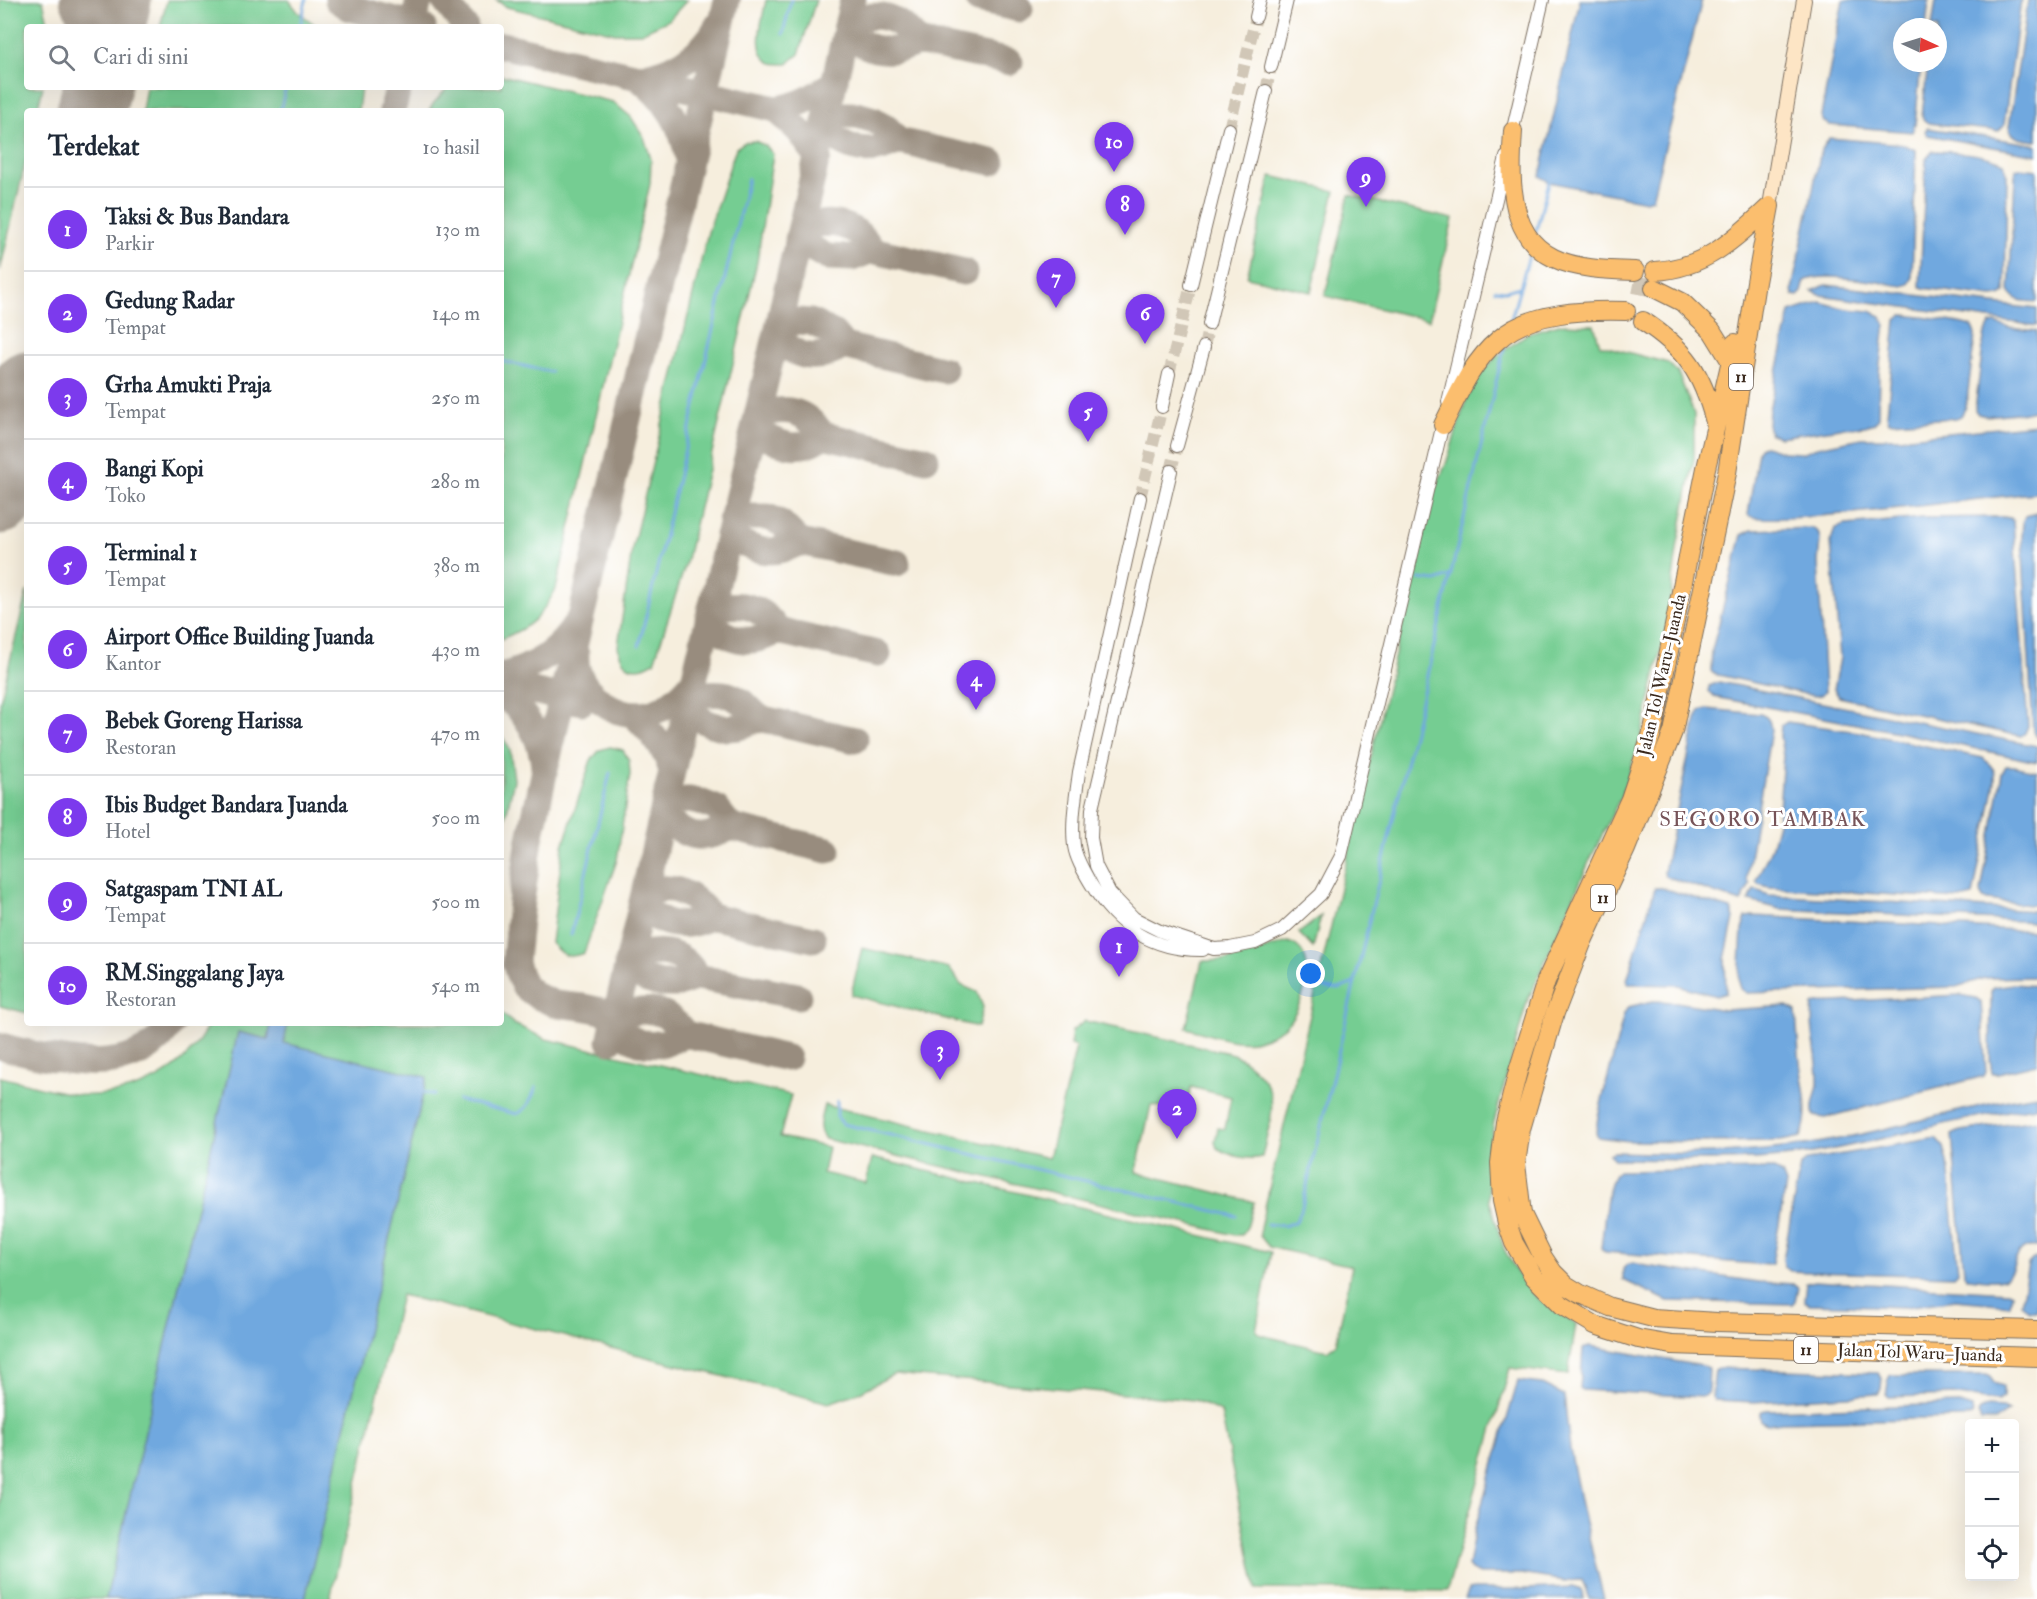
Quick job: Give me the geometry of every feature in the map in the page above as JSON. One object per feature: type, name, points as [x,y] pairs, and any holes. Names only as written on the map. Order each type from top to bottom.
[{"type":"highway","points":[[1512,131],[1512,189],[1518,218],[1525,232],[1540,251],[1556,260],[1635,277]]},
{"type":"highway","points":[[1740,384],[1732,360],[1712,332],[1654,280],[1723,248],[1770,206]]},
{"type":"highway","name":"Jalan Tol Waru–Juanda","points":[[1770,206],[1727,473],[1673,732],[1626,849],[1582,943],[1555,1013],[1521,1129],[1516,1164],[1519,1196],[1529,1230],[1542,1257],[1553,1272],[1566,1285],[1579,1293],[1610,1307],[1653,1318],[1717,1322],[2037,1330]]},
{"type":"highway","name":"Jalan Tol Waru–Juanda","points":[[1756,282],[1740,318],[1653,730],[1630,799],[1546,981],[1518,1071],[1505,1122],[1500,1182],[1507,1223],[1514,1244],[1534,1277],[1562,1305],[1595,1325],[1638,1339],[1672,1345],[2037,1357]]},
{"type":"highway","points":[[1443,425],[1466,381],[1498,339],[1518,326],[1582,311],[1626,311]]},
{"type":"highway","points":[[1643,321],[1681,350],[1700,376],[1716,424]]},
{"type":"main road","points":[[1770,206],[1804,0]]},
{"type":"street","points":[[1256,17],[1260,0]]},
{"type":"street","points":[[1271,67],[1287,0]]},
{"type":"street","points":[[1140,498],[1079,772],[1073,814],[1074,847],[1083,870],[1101,901],[1126,927],[1155,943],[1185,950],[1230,948],[1255,943],[1282,930],[1321,894],[1341,856],[1543,0]]},
{"type":"street","points":[[1209,324],[1266,92]]},
{"type":"street","points":[[1191,285],[1229,129]]},
{"type":"street","points":[[1177,446],[1204,347]]},
{"type":"street","points":[[1162,407],[1169,374]]},
{"type":"street","points":[[1171,471],[1092,809],[1091,838],[1096,866],[1110,893],[1134,918],[1160,931],[1214,949]]},
{"type":"street","points":[[1079,772],[1108,738]]},
{"type":"green space","points":[[0,0],[43,0],[48,24],[24,24],[24,90],[42,90],[38,108],[24,108],[24,168],[0,271]]},
{"type":"green space","points":[[167,0],[289,0],[298,12],[314,24],[161,24]]},
{"type":"green space","points":[[496,0],[687,0],[669,20],[641,33],[615,33],[507,7]]},
{"type":"green space","points":[[766,0],[816,0],[799,54],[787,64],[772,63],[761,52],[760,35]]},
{"type":"green space","points":[[504,76],[613,102],[631,117],[644,137],[651,159],[650,184],[556,589],[540,615],[521,630],[504,638],[504,108],[431,108],[445,90],[504,90]]},
{"type":"green space","points":[[146,90],[361,90],[358,108],[142,108]]},
{"type":"green space","points":[[755,141],[766,146],[773,154],[757,262],[686,563],[654,662],[641,668],[630,667],[622,659],[618,646],[632,549],[708,232],[736,148],[745,142]]},
{"type":"green space","points":[[1271,176],[1335,191],[1311,292],[1247,277]]},
{"type":"green space","points":[[1349,195],[1453,219],[1429,320],[1325,296]]},
{"type":"green space","points":[[1559,324],[1594,325],[1600,345],[1668,363],[1678,373],[1694,414],[1694,459],[1678,543],[1666,629],[1641,737],[1622,794],[1527,1002],[1494,1122],[1490,1148],[1489,1199],[1504,1249],[1533,1294],[1548,1307],[1576,1324],[1568,1375],[1510,1368],[1447,1591],[1256,1589],[1221,1412],[1194,1400],[894,1374],[860,1392],[829,1403],[401,1295],[330,1599],[0,1599],[0,1077],[81,1095],[127,1090],[156,1079],[169,1071],[195,1047],[208,1026],[504,1026],[504,1016],[514,1024],[546,1039],[791,1095],[780,1137],[828,1147],[823,1173],[866,1183],[872,1158],[1271,1252],[1256,1331],[1261,1335],[1327,1351],[1336,1344],[1352,1266],[1269,1247],[1260,1236],[1260,1228],[1433,493],[1446,464],[1466,400],[1480,374],[1496,357],[1528,333]]},
{"type":"green space","points":[[24,603],[24,1012],[0,1006],[0,702]]},
{"type":"green space","points":[[504,739],[510,750],[514,780],[504,825]]},
{"type":"green space","points":[[610,747],[623,750],[629,761],[630,774],[617,860],[584,953],[569,956],[559,951],[551,943],[563,846],[591,760],[600,750]]},
{"type":"green space","points":[[1321,916],[1313,948],[1299,933]]},
{"type":"green space","points":[[1288,942],[1298,947],[1307,966],[1300,1003],[1283,1028],[1258,1040],[1240,1041],[1186,1028],[1202,961],[1228,960]]},
{"type":"green space","points":[[862,948],[949,968],[961,985],[977,992],[983,1007],[978,1027],[851,995]]},
{"type":"green space","points":[[1085,1021],[1234,1054],[1261,1076],[1268,1087],[1271,1099],[1269,1125],[1262,1157],[1239,1157],[1217,1148],[1215,1142],[1218,1128],[1225,1129],[1231,1097],[1191,1087],[1185,1112],[1151,1105],[1136,1172],[1254,1202],[1247,1227],[1242,1235],[825,1139],[822,1135],[820,1123],[824,1105],[1049,1158],[1076,1047],[1070,1045],[1072,1031]]},
{"type":"water","points":[[1580,0],[1702,0],[1652,199],[1646,201],[1549,182],[1540,176]]},
{"type":"water","points":[[1843,0],[1929,0],[1927,18],[1893,18],[1893,72],[1920,72],[1915,125],[1912,132],[1830,125],[1824,122],[1821,116]]},
{"type":"water","points":[[1936,0],[2021,0],[2004,125],[1998,131],[1928,123],[1924,120],[1922,116],[1927,72],[1947,72],[1947,18],[1933,18]]},
{"type":"water","points":[[2028,0],[2037,0],[2037,141],[2016,137],[2009,127]]},
{"type":"water","points":[[1927,128],[2037,145],[2037,155],[1927,135],[1925,131]]},
{"type":"water","points":[[1829,138],[1902,144],[1916,150],[1912,279],[1909,284],[1903,286],[1838,277],[1813,278],[1805,281],[1802,292],[1798,296],[1793,295],[1792,289],[1821,151]]},
{"type":"water","points":[[1933,151],[1979,155],[2004,163],[2007,176],[2005,293],[2000,296],[1992,297],[1920,286],[1926,159]]},
{"type":"water","points":[[2016,169],[2037,170],[2037,302],[2014,298],[2009,291],[2015,177]]},
{"type":"water","points":[[1826,285],[2037,309],[2037,326],[1820,295],[1812,291]]},
{"type":"water","points":[[1820,302],[1847,309],[1870,311],[1881,316],[1885,324],[1879,373],[1878,417],[1875,423],[1865,426],[1780,437],[1770,434],[1769,410],[1790,312]]},
{"type":"water","points":[[1902,315],[1950,321],[1972,327],[1975,336],[1966,407],[1961,416],[1889,422],[1887,415],[1896,320]]},
{"type":"water","points":[[1996,323],[2009,328],[2037,331],[2037,411],[1986,416],[1978,414],[1975,410],[1984,337],[1990,324]]},
{"type":"water","points":[[2037,424],[2037,493],[1836,515],[1763,518],[1748,515],[1758,451],[1761,447],[1802,453],[1817,447],[1862,438],[1899,438]]},
{"type":"water","points":[[2037,513],[2037,737],[2033,731],[2022,538],[2025,516]]},
{"type":"water","points":[[2003,517],[2013,521],[2028,726],[2025,733],[2021,736],[1839,697],[1834,689],[1840,658],[1831,541],[1835,528],[1923,518]]},
{"type":"water","points":[[1812,528],[1818,532],[1820,539],[1818,562],[1825,691],[1821,695],[1814,696],[1714,674],[1711,671],[1712,650],[1742,535],[1752,530]]},
{"type":"water","points":[[1719,682],[2037,746],[2037,762],[1898,732],[1714,697],[1709,691],[1709,686]]},
{"type":"water","points":[[1707,709],[1760,714],[1767,718],[1771,727],[1748,870],[1747,879],[1750,884],[1741,902],[1665,876],[1664,872],[1696,719],[1700,711]]},
{"type":"water","points":[[1787,722],[1859,732],[1983,758],[1993,768],[1995,782],[1973,896],[1960,899],[1769,887],[1758,884],[1756,880],[1771,849],[1778,823],[1783,756],[1780,736],[1781,726]]},
{"type":"water","points":[[2006,766],[2037,771],[2037,906],[1987,900],[1982,897],[1981,891],[2002,773]]},
{"type":"water","points":[[1655,888],[1662,888],[1731,909],[1734,918],[1725,959],[1726,993],[1716,996],[1678,985],[1628,984],[1627,980]]},
{"type":"water","points":[[1754,889],[1769,895],[2037,911],[2037,922],[1780,909],[1749,901]]},
{"type":"water","points":[[1746,917],[2037,931],[2037,977],[1985,978],[1956,987],[1747,993],[1741,989],[1739,982],[1742,930]]},
{"type":"water","points":[[2013,984],[2037,986],[2037,1064],[1992,1073],[1990,1060],[1991,991],[1994,987]]},
{"type":"water","points":[[1960,995],[1976,998],[1981,1002],[1986,1072],[1984,1076],[1825,1118],[1814,1116],[1813,1104],[1818,1083],[1812,1024],[1813,1005]]},
{"type":"water","points":[[1653,1001],[1676,1002],[1725,1010],[1787,1006],[1796,1011],[1806,1109],[1801,1137],[1781,1141],[1704,1142],[1628,1141],[1598,1137],[1596,1133],[1598,1116],[1624,1014],[1628,1007]]},
{"type":"water","points":[[270,1026],[287,1026],[284,1043],[427,1077],[305,1599],[106,1599],[238,1032],[268,1039]]},
{"type":"water","points":[[2037,1095],[2037,1107],[1982,1116],[1846,1147],[1793,1156],[1691,1160],[1614,1159],[1609,1154],[1614,1152],[1725,1153],[1791,1147],[1853,1136]]},
{"type":"water","points":[[2037,1120],[2037,1247],[2028,1247],[2023,1250],[2011,1271],[2002,1279],[1968,1278],[1964,1273],[1952,1135],[1960,1131]]},
{"type":"water","points":[[1936,1138],[1944,1147],[1948,1162],[1958,1272],[1954,1276],[1790,1271],[1785,1267],[1783,1260],[1800,1166],[1808,1160]]},
{"type":"water","points":[[1774,1169],[1782,1174],[1786,1184],[1772,1264],[1605,1252],[1601,1248],[1610,1185],[1618,1171]]},
{"type":"water","points":[[2037,1258],[2037,1311],[2030,1311],[2021,1304],[2028,1264]]},
{"type":"water","points":[[1633,1263],[1759,1282],[1794,1284],[1798,1287],[1795,1301],[1792,1304],[1668,1301],[1623,1280],[1623,1269],[1626,1265]]},
{"type":"water","points":[[1814,1281],[2012,1294],[2010,1305],[1955,1300],[1905,1307],[1810,1304],[1804,1301],[1806,1283]]},
{"type":"water","points":[[1590,1346],[1707,1367],[1709,1369],[1708,1393],[1702,1397],[1583,1390],[1580,1388],[1583,1349]]},
{"type":"water","points":[[1715,1369],[1878,1373],[1882,1378],[1881,1389],[1878,1394],[1754,1402],[1715,1400],[1712,1397]]},
{"type":"water","points":[[1891,1375],[1986,1375],[1994,1383],[2003,1386],[2003,1397],[1998,1401],[1958,1395],[1888,1397],[1886,1395]]},
{"type":"water","points":[[1518,1381],[1542,1384],[1564,1395],[1570,1449],[1604,1599],[1589,1599],[1582,1580],[1564,1581],[1522,1574],[1480,1574],[1468,1566],[1475,1528]]},
{"type":"water","points":[[1959,1404],[1972,1408],[1973,1415],[1964,1418],[1767,1424],[1761,1421],[1760,1414],[1767,1410]]},
{"type":"water","points":[[1987,1407],[2003,1408],[2009,1411],[1997,1419],[1980,1419],[1978,1413]]},
{"type":"water","points":[[1573,1587],[1581,1590],[1584,1599],[1465,1599],[1469,1590],[1473,1589]]},
{"type":"waterway","points":[[301,24],[306,0]]},
{"type":"waterway","points":[[783,34],[791,0]]},
{"type":"waterway","points":[[281,108],[285,90]]},
{"type":"waterway","points":[[639,646],[748,179]]},
{"type":"waterway","points":[[1535,234],[1549,182]]},
{"type":"waterway","points":[[1510,323],[1531,249]]},
{"type":"waterway","points":[[1495,290],[1505,291],[1520,287]]},
{"type":"waterway","points":[[1267,1224],[1284,1226],[1296,1221],[1301,1211],[1505,344]]},
{"type":"waterway","points":[[504,362],[551,372]]},
{"type":"waterway","points":[[1419,579],[1436,581],[1451,575]]},
{"type":"waterway","points":[[571,935],[610,773]]},
{"type":"waterway","points":[[1324,988],[1339,989],[1354,983]]},
{"type":"waterway","points":[[458,1100],[517,1114],[527,1106],[536,1087]]},
{"type":"waterway","points":[[419,1091],[435,1095]]},
{"type":"waterway","points":[[837,1101],[837,1117],[843,1124],[1236,1216]]},
{"type":"taxiway","points":[[73,0],[83,24]]},
{"type":"taxiway","points":[[338,0],[350,8],[411,24]]},
{"type":"taxiway","points":[[414,24],[419,0]]},
{"type":"taxiway","points":[[444,0],[463,24]]},
{"type":"taxiway","points":[[616,1014],[555,1004],[537,996],[525,987],[515,962],[521,902],[530,839],[544,774],[727,0]]},
{"type":"taxiway","points":[[672,772],[853,0]]},
{"type":"taxiway","points":[[978,0],[1020,9]]},
{"type":"taxiway","points":[[848,21],[869,16],[887,18],[903,26],[918,42]]},
{"type":"taxiway","points":[[641,77],[675,66],[695,54],[718,25]]},
{"type":"taxiway","points":[[846,29],[862,43],[879,50],[898,49],[918,42],[1010,62]]},
{"type":"taxiway","points":[[504,46],[776,109],[807,100],[835,82]]},
{"type":"taxiway","points":[[639,78],[658,96],[672,114],[682,135],[689,161]]},
{"type":"taxiway","points":[[393,108],[398,90]]},
{"type":"taxiway","points":[[776,109],[799,131],[818,157]]},
{"type":"taxiway","points":[[826,122],[842,115],[857,115],[874,120],[887,128],[898,141],[992,162]]},
{"type":"taxiway","points":[[824,129],[841,142],[859,149],[878,149],[898,141]]},
{"type":"taxiway","points":[[801,230],[821,224],[841,225],[859,234],[872,250]]},
{"type":"taxiway","points":[[799,237],[806,245],[827,257],[852,258],[872,250],[964,272]]},
{"type":"taxiway","points":[[778,327],[798,321],[811,322],[833,333],[844,346],[944,370]]},
{"type":"taxiway","points":[[776,336],[792,350],[808,356],[825,355],[844,346]]},
{"type":"taxiway","points":[[757,416],[777,411],[794,412],[809,420],[823,435],[926,459]]},
{"type":"taxiway","points":[[754,427],[770,438],[788,445],[805,445],[823,435]]},
{"type":"taxiway","points":[[731,521],[745,517],[768,517],[781,523],[800,542],[897,563]]},
{"type":"taxiway","points":[[728,535],[763,551],[780,550],[800,542]]},
{"type":"taxiway","points":[[710,610],[730,606],[748,607],[764,615],[778,631]]},
{"type":"taxiway","points":[[708,619],[724,633],[741,640],[758,639],[778,631],[878,654]]},
{"type":"taxiway","points":[[504,675],[525,668],[546,657],[555,650],[578,621]]},
{"type":"taxiway","points":[[576,654],[576,664],[582,681],[594,696],[618,711]]},
{"type":"taxiway","points":[[622,712],[643,714],[661,709],[676,699],[691,684]]},
{"type":"taxiway","points":[[504,685],[582,702]]},
{"type":"taxiway","points":[[688,698],[710,694],[728,695],[743,703],[759,718]]},
{"type":"taxiway","points":[[504,697],[518,709],[531,726],[540,746],[544,768]]},
{"type":"taxiway","points":[[687,704],[698,718],[726,728],[739,727],[759,718],[855,740]]},
{"type":"taxiway","points":[[610,1041],[672,772],[662,748],[634,715]]},
{"type":"taxiway","points":[[731,827],[711,835],[692,835],[676,827],[664,809],[676,801],[690,800],[703,803],[716,808],[731,827],[828,850]]},
{"type":"taxiway","points":[[710,916],[696,901],[678,891],[659,890],[650,894],[642,902],[655,916],[672,924],[692,924],[710,916],[813,939]]},
{"type":"taxiway","points":[[697,977],[683,960],[666,953],[647,954],[627,963],[635,973],[661,984],[678,984],[697,977],[798,996]]},
{"type":"taxiway","points":[[615,1019],[644,1010],[653,1011],[670,1018],[685,1034]]},
{"type":"taxiway","points":[[614,1024],[630,1038],[641,1043],[664,1044],[685,1034],[787,1058]]},
{"type":"taxiway","points":[[0,1046],[60,1059],[102,1062],[141,1053],[159,1039],[170,1026]]},
{"type":"runway","points":[[112,24],[117,0]]},
{"type":"runway","points":[[92,108],[96,90]]},
{"type":"runway","points":[[0,500],[24,398]]},
{"type":"tunnel","points":[[1229,129],[1256,17]]},
{"type":"tunnel","points":[[1266,91],[1271,67]]},
{"type":"tunnel","points":[[1634,284],[1654,288]]},
{"type":"tunnel","points":[[1169,374],[1191,285]]},
{"type":"tunnel","points":[[1204,347],[1209,324]]},
{"type":"tunnel","points":[[1140,498],[1162,407]]},
{"type":"tunnel","points":[[1171,471],[1177,446]]},
{"type":"place","name":"RM.Singgalang Jaya","points":[[1114,172]]},
{"type":"place","name":"Satgaspam TNI AL","points":[[1366,207]]},
{"type":"place","name":"Ibis Budget Bandara Juanda","points":[[1125,235]]},
{"type":"place","name":"Bebek Goreng Harissa","points":[[1056,308]]},
{"type":"place","name":"Airport Office Building Juanda","points":[[1145,344]]},
{"type":"place","name":"Terminal 1","points":[[1088,442]]},
{"type":"place","name":"Bangi Kopi","points":[[976,710]]},
{"type":"place","name":"Taksi & Bus Bandara","points":[[1119,977]]},
{"type":"place","name":"Grha Amukti Praja","points":[[940,1080]]},
{"type":"place","name":"Gedung Radar","points":[[1177,1139]]},
{"type":"district","name":"SEGORO TAMBAK","points":[[1763,819]]}]
